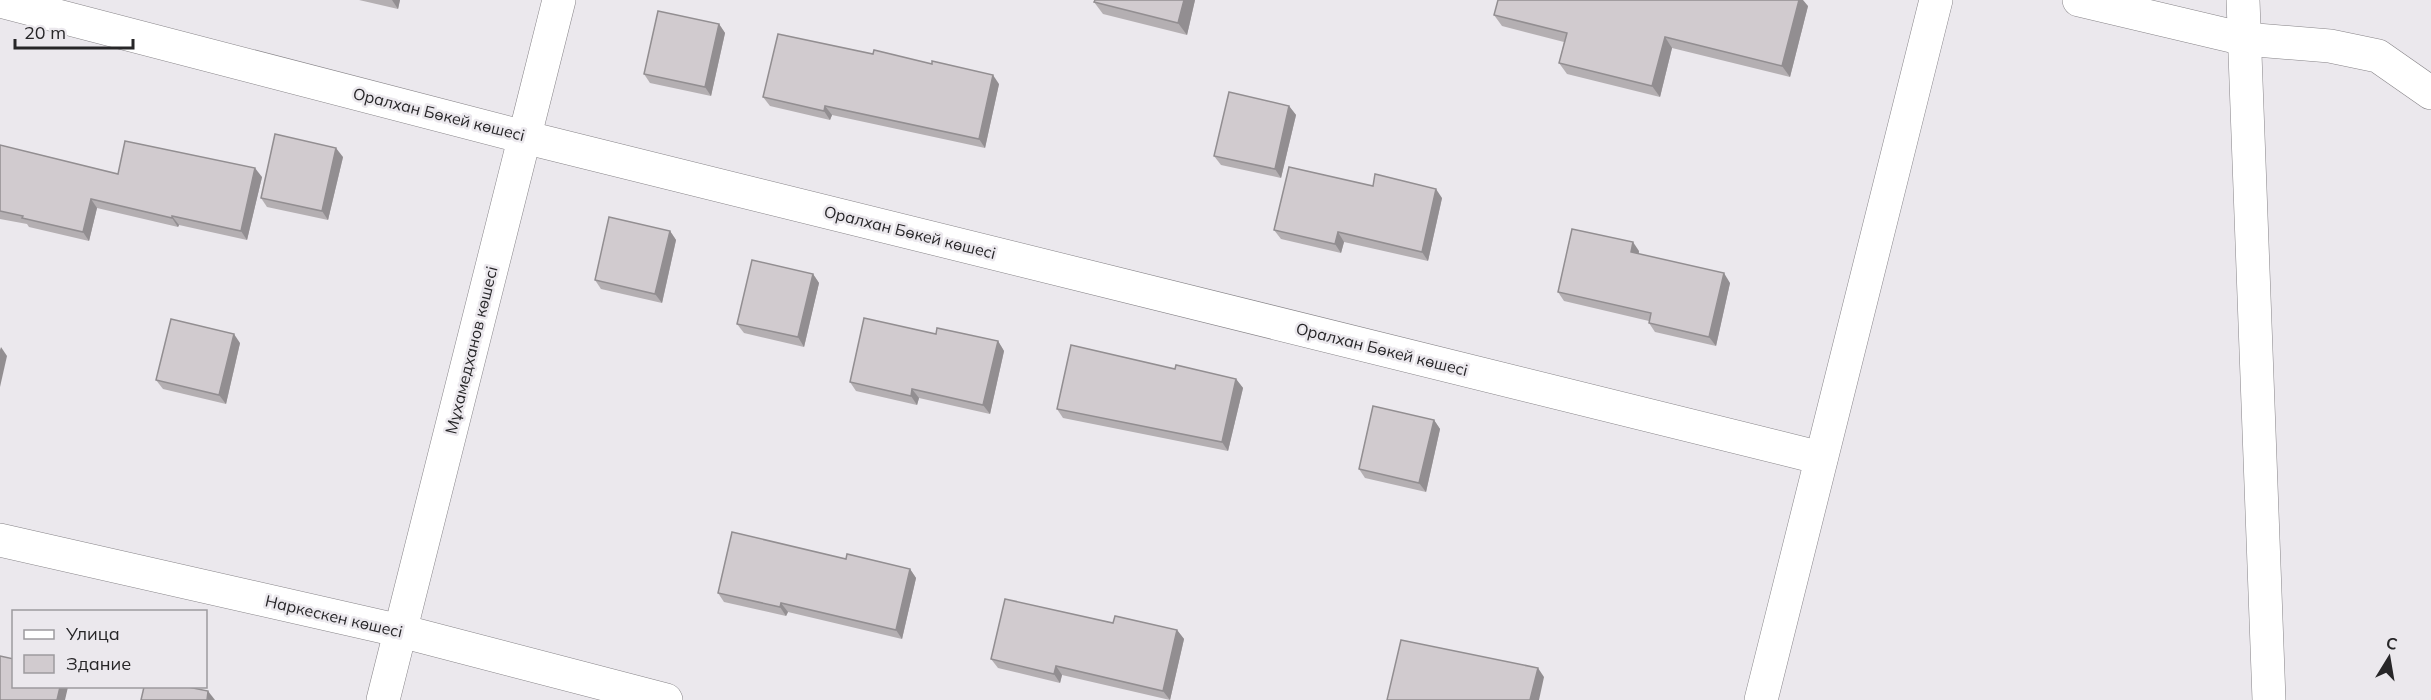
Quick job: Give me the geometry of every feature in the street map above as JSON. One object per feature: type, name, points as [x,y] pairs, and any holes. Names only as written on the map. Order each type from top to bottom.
[{"type":"street","name":"Мұхамедханов көшесі","points":[[383,700],[559,0]]},
{"type":"street","points":[[1761,700],[1936,0]]},
{"type":"street","points":[[2079,0],[2244,39],[2330,46],[2378,56],[2431,93]]},
{"type":"street","points":[[2243,0],[2269,700]]},
{"type":"street","name":"Оралхан Бөкей көшесі","points":[[0,1],[524,137],[1821,458]]},
{"type":"street","name":"Наркескен көшесі","points":[[0,540],[401,631],[666,700]]},
{"type":"building","points":[[1095,0],[1184,0],[1178,23],[1094,2]]},
{"type":"building","points":[[1498,0],[1799,0],[1782,66],[1665,37],[1652,86],[1559,63],[1567,33],[1494,15]]},
{"type":"building","points":[[658,11],[719,24],[705,87],[644,74]]},
{"type":"building","points":[[778,34],[873,54],[874,50],[932,64],[932,61],[993,75],[979,139],[825,106],[824,111],[763,97]]},
{"type":"building","points":[[1229,92],[1289,106],[1275,169],[1214,156]]},
{"type":"building","points":[[275,134],[336,148],[322,211],[261,198]]},
{"type":"building","points":[[125,141],[255,168],[241,231],[91,199],[83,232],[0,211],[0,145],[118,174]]},
{"type":"building","points":[[1289,167],[1373,186],[1375,174],[1436,189],[1422,252],[1338,232],[1335,244],[1274,230]]},
{"type":"building","points":[[609,217],[670,231],[655,294],[595,280]]},
{"type":"building","points":[[1572,229],[1633,242],[1631,252],[1724,273],[1709,337],[1649,323],[1651,313],[1558,292]]},
{"type":"building","points":[[752,260],[813,274],[798,337],[737,324]]},
{"type":"building","points":[[864,318],[936,334],[937,328],[998,341],[983,405],[912,389],[911,396],[850,382]]},
{"type":"building","points":[[171,319],[234,334],[219,395],[156,380]]},
{"type":"building","points":[[1071,345],[1175,369],[1176,365],[1236,379],[1222,442],[1057,409]]},
{"type":"building","points":[[1373,406],[1434,420],[1419,483],[1359,469]]},
{"type":"building","points":[[732,532],[846,559],[847,554],[910,569],[896,630],[781,603],[780,607],[718,593]]},
{"type":"building","points":[[1005,599],[1113,623],[1115,616],[1177,630],[1163,691],[1056,666],[1054,674],[991,659]]},
{"type":"building","points":[[1401,640],[1538,668],[1530,700],[1387,700]]},
{"type":"building","points":[[0,656],[12,659],[12,688],[60,688],[57,700],[0,700]]},
{"type":"building","points":[[144,688],[193,688],[208,691],[207,700],[141,700]]}]
